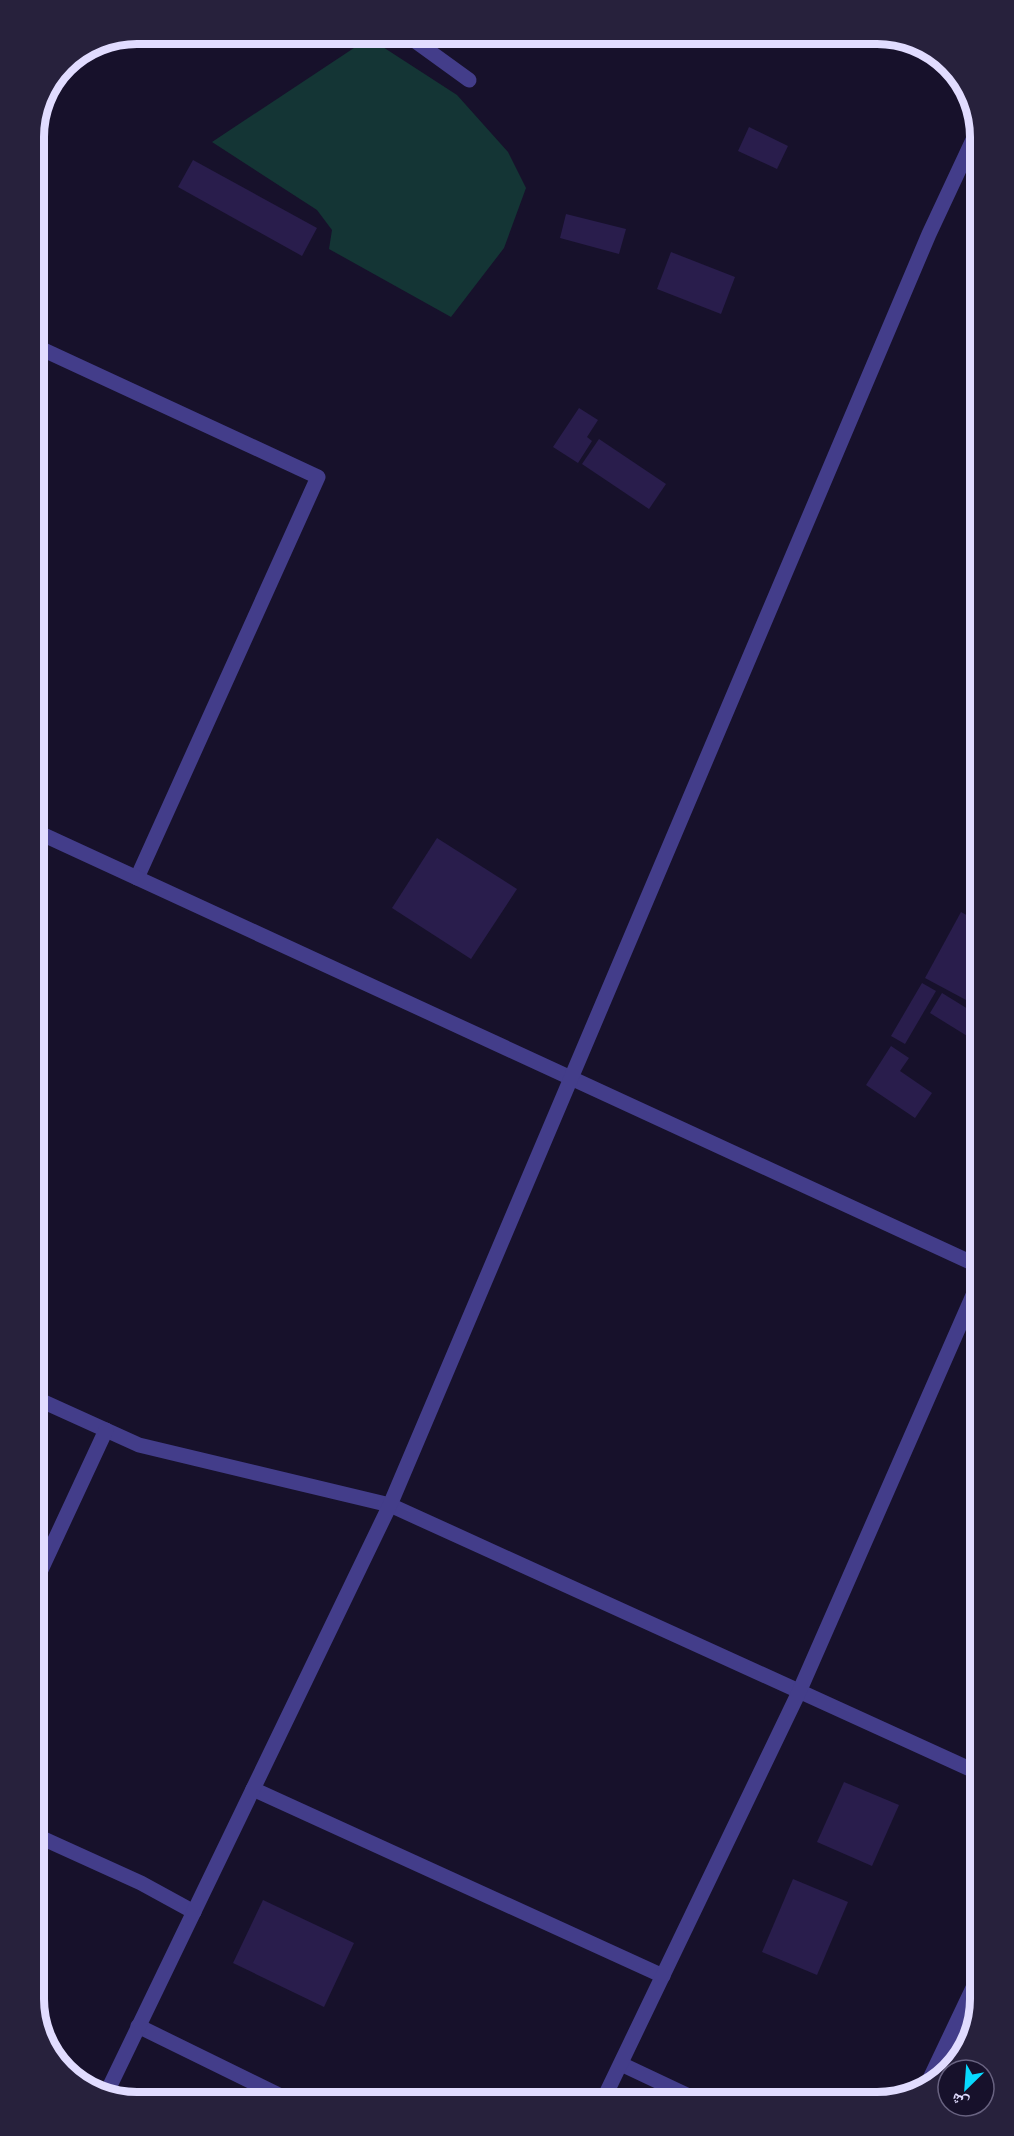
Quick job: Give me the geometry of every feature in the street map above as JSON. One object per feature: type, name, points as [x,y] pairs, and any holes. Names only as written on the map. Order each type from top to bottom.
[{"type":"street","points":[[419,44],[469,80]]},
{"type":"street","points":[[109,2088],[390,1505],[929,234],[970,146]]},
{"type":"street","points":[[44,350],[318,477],[137,878]]},
{"type":"street","points":[[44,835],[970,1262]]},
{"type":"street","points":[[607,2092],[799,1692],[970,1302]]},
{"type":"street","points":[[44,1402],[139,1445],[390,1505],[970,1769]]},
{"type":"street","points":[[44,1563],[106,1430]]},
{"type":"street","points":[[253,1789],[663,1976]]},
{"type":"street","points":[[44,1839],[141,1883],[194,1912]]},
{"type":"street","points":[[931,2075],[970,1994]]},
{"type":"street","points":[[138,2026],[273,2092]]},
{"type":"street","points":[[621,2064],[680,2092]]},
{"type":"green space","points":[[360,44],[378,44],[457,95],[508,152],[526,188],[504,248],[451,317],[329,249],[332,230],[317,210],[212,142]]},
{"type":"building","points":[[749,127],[788,146],[777,169],[738,151]]},
{"type":"building","points":[[193,160],[317,228],[302,256],[178,187]]},
{"type":"building","points":[[566,214],[626,229],[619,254],[560,238]]},
{"type":"building","points":[[671,252],[735,277],[721,314],[657,289]]},
{"type":"building","points":[[579,408],[598,420],[587,437],[592,441],[578,463],[553,447]]},
{"type":"building","points":[[599,439],[666,484],[649,509],[582,464]]},
{"type":"building","points":[[437,838],[517,889],[471,959],[392,908]]},
{"type":"building","points":[[961,912],[970,917],[970,1002],[925,978]]},
{"type":"building","points":[[922,983],[936,991],[905,1044],[891,1036]]},
{"type":"building","points":[[942,993],[970,1010],[970,1038],[930,1013]]},
{"type":"building","points":[[891,1046],[909,1058],[900,1071],[932,1093],[915,1118],[866,1085]]},
{"type":"building","points":[[844,1782],[899,1805],[872,1866],[817,1842]]},
{"type":"building","points":[[793,1879],[848,1902],[817,1975],[762,1952]]},
{"type":"building","points":[[263,1900],[354,1943],[324,2007],[233,1963]]}]
